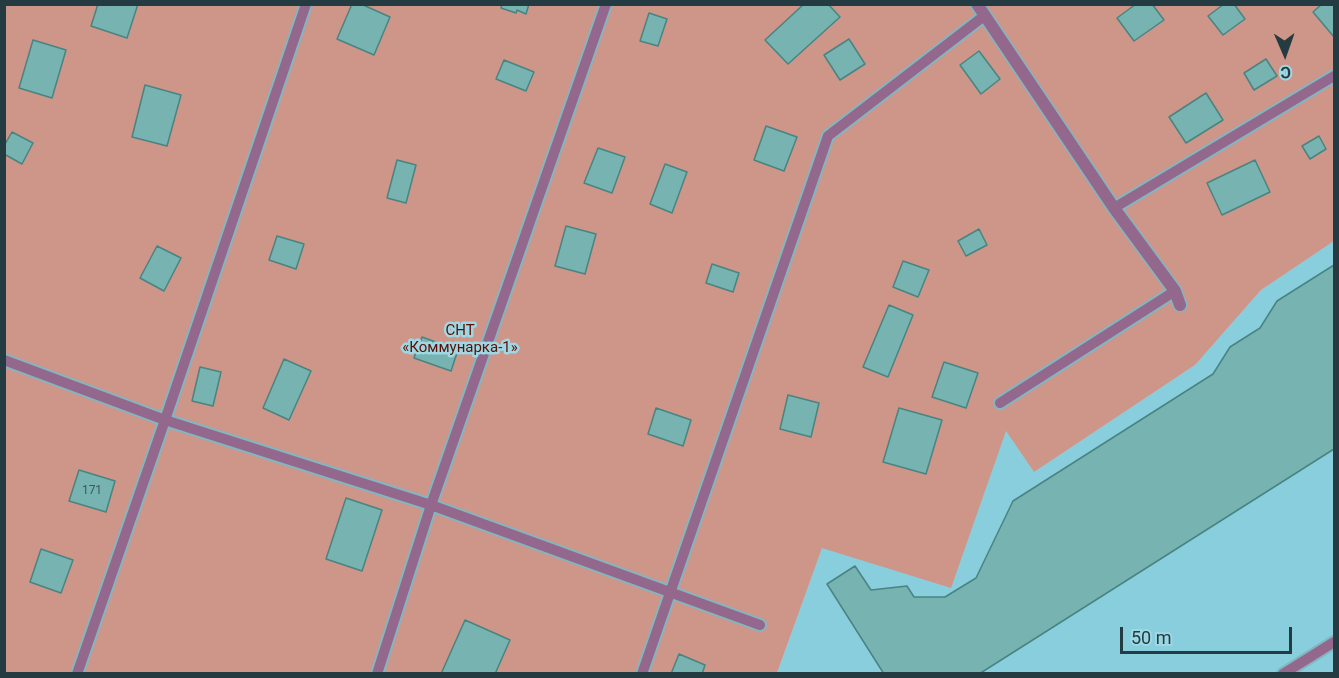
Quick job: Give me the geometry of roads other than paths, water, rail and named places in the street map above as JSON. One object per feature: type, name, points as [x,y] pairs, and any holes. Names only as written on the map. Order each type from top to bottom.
[{"type":"street","points":[[981,10],[1114,208],[1175,291],[1180,305]]},
{"type":"lane","points":[[77,674],[306,4]]},
{"type":"lane","points":[[377,674],[431,505],[606,4]]},
{"type":"lane","points":[[642,674],[828,136],[981,10]]},
{"type":"lane","points":[[1114,208],[1335,76]]},
{"type":"lane","points":[[1000,403],[1175,291]]},
{"type":"lane","points":[[4,360],[165,420],[431,505],[760,625]]},
{"type":"lane","points":[[1283,674],[1335,642]]},
{"type":"park label","name":"СНТ «Коммунарка-1»","points":[[460,340]]}]
